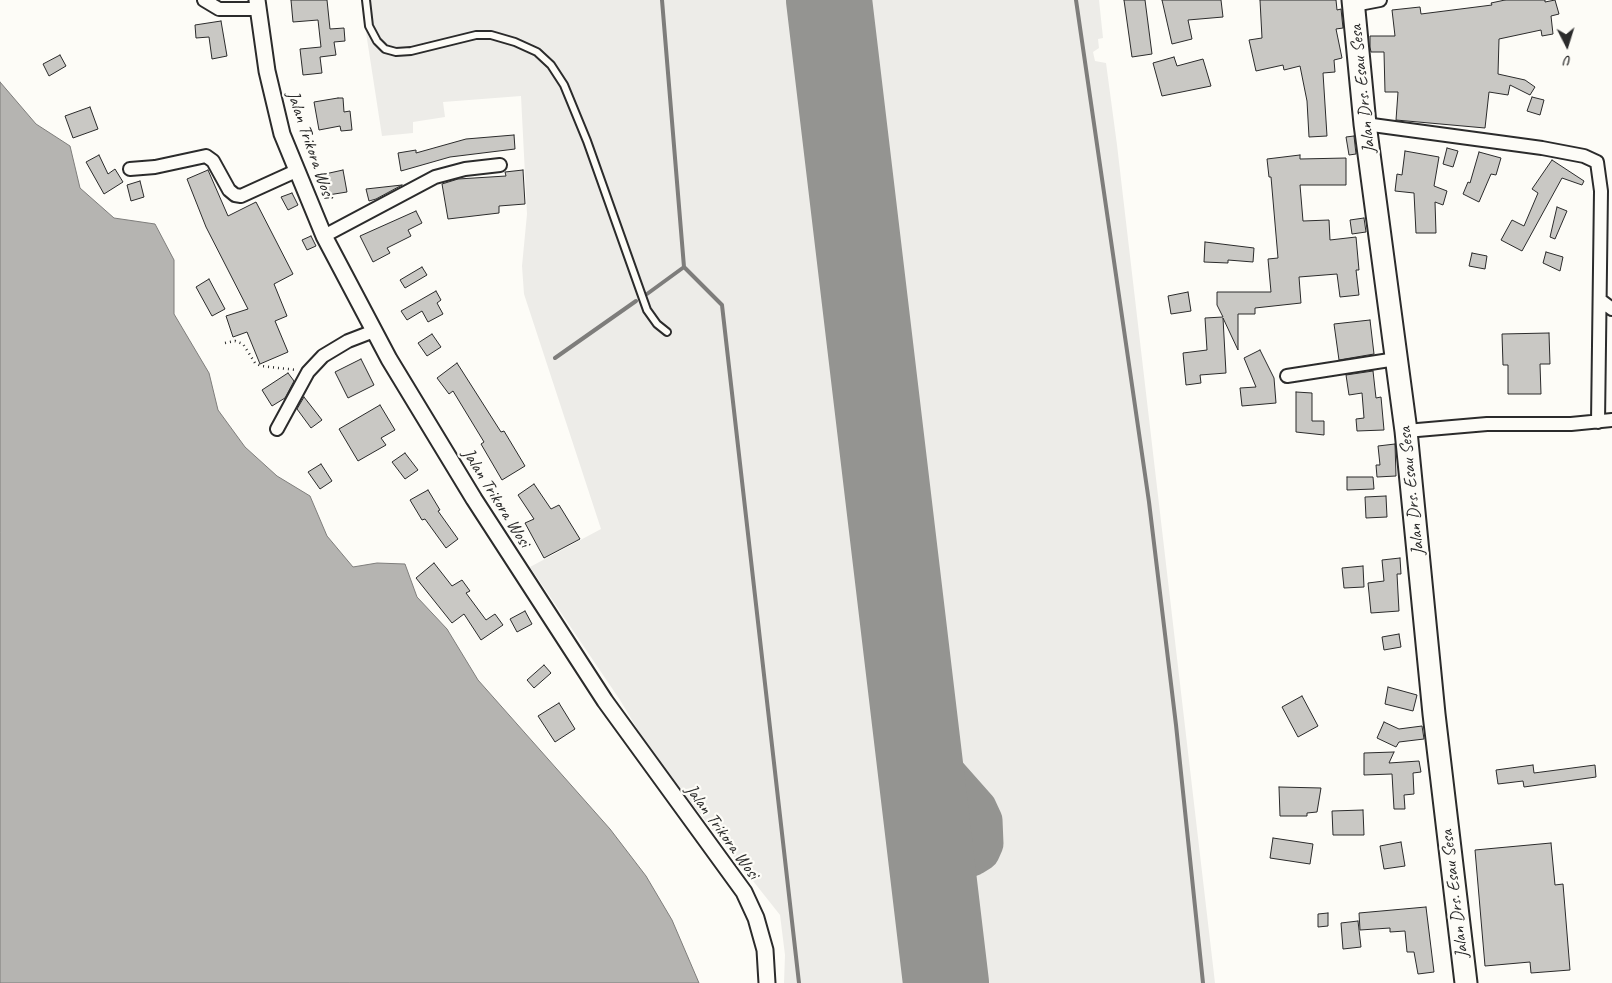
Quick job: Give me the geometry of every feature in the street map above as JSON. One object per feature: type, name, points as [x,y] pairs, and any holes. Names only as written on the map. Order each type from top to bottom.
[{"type":"highway","name":"Jalan Drs. Esau Sesa","points":[[1354,3],[1365,124],[1406,431],[1434,714],[1466,983]]},
{"type":"street","points":[[204,0],[219,9],[257,4]]},
{"type":"street","points":[[1354,3],[1380,0]]},
{"type":"street","name":"Jalan Trikora Wosi","points":[[257,4],[269,82],[282,134],[324,236],[374,331],[474,500],[601,694],[661,780],[744,892],[756,918],[765,950],[767,983]]},
{"type":"street","points":[[1365,124],[1542,148],[1584,156],[1597,162],[1601,185],[1598,422]]},
{"type":"street","points":[[130,169],[166,165],[206,156],[213,161],[229,190],[235,195],[241,196],[296,171]]},
{"type":"street","points":[[324,236],[435,177],[500,165]]},
{"type":"street","points":[[1600,300],[1612,309]]},
{"type":"street","points":[[277,430],[308,372],[323,356],[348,341],[374,331]]},
{"type":"street","points":[[1287,376],[1396,359]]},
{"type":"street","points":[[1406,431],[1509,423],[1571,424],[1612,420]]},
{"type":"lane","points":[[366,0],[369,26],[377,41],[385,49],[396,52],[411,51],[476,36],[491,35],[515,42],[537,52],[551,65],[564,85],[587,141],[647,310],[657,324],[667,332]]},
{"type":"path","points":[[225,343],[235,341],[243,344],[254,361],[261,366],[308,372]]},
{"type":"shaded area","points":[[361,0],[1099,0],[1103,38],[1098,39],[1099,48],[1093,52],[1095,61],[1106,63],[1117,145],[1215,983],[784,983],[785,955],[780,915],[651,752],[620,700],[530,567],[601,529],[524,294],[522,266],[527,214],[521,96],[443,102],[445,117],[413,122],[413,133],[382,136]]},
{"type":"shaded area","points":[[0,82],[36,124],[70,146],[80,188],[114,218],[155,224],[174,260],[174,314],[209,373],[218,410],[245,447],[277,476],[310,496],[327,536],[353,567],[377,563],[405,564],[417,597],[447,629],[478,680],[610,829],[646,876],[672,920],[699,983],[0,983]]},
{"type":"building","points":[[291,0],[327,0],[330,29],[344,28],[345,41],[334,42],[336,55],[320,57],[322,73],[303,75],[300,49],[321,47],[318,20],[293,22]]},
{"type":"building","points":[[1124,0],[1145,0],[1152,54],[1132,57]]},
{"type":"building","points":[[1162,0],[1221,0],[1223,17],[1188,20],[1192,39],[1172,44]]},
{"type":"building","points":[[1260,0],[1336,0],[1337,10],[1341,9],[1343,28],[1336,29],[1342,58],[1334,60],[1335,72],[1323,73],[1327,136],[1309,137],[1307,101],[1300,66],[1284,70],[1283,65],[1256,71],[1249,40],[1262,38]]},
{"type":"building","points":[[1505,0],[1545,0],[1545,2],[1555,0],[1559,14],[1551,16],[1553,34],[1542,36],[1541,30],[1499,39],[1498,74],[1525,80],[1535,87],[1530,95],[1510,85],[1508,95],[1489,92],[1485,128],[1396,120],[1398,92],[1385,92],[1384,52],[1371,52],[1370,47],[1370,36],[1395,36],[1392,10],[1420,7],[1421,14],[1492,5],[1491,3]]},
{"type":"building","points":[[221,21],[227,56],[212,59],[209,37],[196,38],[195,25]]},
{"type":"building","points":[[60,55],[66,66],[49,76],[43,64]]},
{"type":"building","points":[[1174,57],[1177,66],[1203,59],[1211,86],[1162,96],[1153,63]]},
{"type":"building","points":[[1532,97],[1544,100],[1540,115],[1527,111]]},
{"type":"building","points":[[343,98],[344,112],[350,111],[352,130],[341,131],[340,126],[319,130],[314,102]]},
{"type":"building","points":[[90,107],[98,129],[73,138],[65,116]]},
{"type":"building","points":[[514,135],[515,149],[450,157],[401,171],[398,153],[416,150],[416,153],[466,139]]},
{"type":"building","points":[[1354,136],[1356,154],[1349,155],[1346,137]]},
{"type":"building","points":[[1447,148],[1458,151],[1453,167],[1443,164]]},
{"type":"building","points":[[1405,151],[1439,157],[1434,186],[1447,191],[1443,205],[1435,202],[1436,233],[1416,233],[1414,193],[1395,191],[1397,174],[1402,175]]},
{"type":"building","points":[[1479,152],[1501,158],[1496,175],[1491,174],[1479,202],[1463,194],[1468,182],[1470,183]]},
{"type":"building","points":[[99,155],[108,174],[115,169],[123,182],[104,194],[86,162]]},
{"type":"building","points":[[1300,155],[1300,159],[1346,158],[1346,185],[1300,185],[1303,221],[1329,220],[1330,240],[1356,237],[1359,270],[1356,270],[1359,295],[1340,297],[1337,274],[1299,277],[1301,303],[1255,308],[1255,314],[1238,314],[1238,350],[1223,318],[1226,373],[1200,375],[1201,383],[1186,385],[1183,353],[1207,350],[1205,318],[1223,317],[1217,305],[1217,292],[1271,292],[1268,259],[1278,258],[1271,177],[1269,177],[1267,159]]},
{"type":"building","points":[[1552,160],[1584,181],[1582,185],[1562,178],[1522,251],[1501,240],[1512,220],[1524,226],[1538,193],[1532,189]]},
{"type":"building","points":[[208,170],[228,216],[256,202],[293,274],[274,284],[287,316],[275,321],[288,352],[260,364],[247,332],[233,337],[226,316],[248,309],[206,227],[187,179]]},
{"type":"building","points":[[343,170],[347,192],[328,195],[325,174]]},
{"type":"building","points":[[523,170],[525,204],[499,206],[499,213],[448,219],[442,184],[458,179],[506,176],[505,172]]},
{"type":"building","points":[[140,181],[144,197],[131,201],[127,185]]},
{"type":"building","points":[[402,185],[376,199],[369,201],[366,189]]},
{"type":"building","points":[[292,193],[298,205],[288,210],[281,197]]},
{"type":"building","points":[[1557,207],[1567,211],[1555,239],[1550,237]]},
{"type":"building","points":[[416,211],[422,223],[408,230],[411,236],[387,248],[390,253],[373,262],[360,236]]},
{"type":"building","points":[[1364,218],[1366,232],[1352,234],[1350,220]]},
{"type":"building","points":[[311,236],[316,246],[307,250],[302,240]]},
{"type":"building","points":[[1205,242],[1254,248],[1253,262],[1228,260],[1228,263],[1204,262]]},
{"type":"building","points":[[1546,252],[1563,257],[1560,271],[1543,263]]},
{"type":"building","points":[[1472,253],[1487,256],[1485,269],[1469,266]]},
{"type":"building","points":[[422,267],[427,275],[405,288],[400,280]]},
{"type":"building","points":[[209,279],[225,309],[212,316],[196,287]]},
{"type":"building","points":[[436,291],[441,300],[437,303],[443,314],[428,322],[422,311],[407,320],[401,311]]},
{"type":"building","points":[[1188,292],[1191,311],[1171,314],[1168,296]]},
{"type":"building","points":[[1370,320],[1374,354],[1339,360],[1334,324]]},
{"type":"building","points":[[1549,333],[1550,364],[1540,364],[1541,394],[1508,394],[1508,365],[1503,365],[1502,334]]},
{"type":"building","points":[[432,334],[441,347],[427,356],[418,343]]},
{"type":"building","points":[[1260,350],[1274,378],[1276,403],[1242,406],[1240,388],[1256,387],[1244,358]]},
{"type":"building","points":[[361,359],[374,385],[348,398],[335,372]]},
{"type":"building","points":[[457,363],[501,432],[504,431],[525,466],[502,480],[481,444],[484,442],[453,391],[449,394],[437,378]]},
{"type":"building","points":[[1373,371],[1376,398],[1381,397],[1384,430],[1357,431],[1356,419],[1364,418],[1362,393],[1349,395],[1346,375]]},
{"type":"building","points":[[288,373],[294,381],[285,398],[272,406],[262,390]]},
{"type":"building","points":[[1296,392],[1312,393],[1312,421],[1324,421],[1324,435],[1296,432]]},
{"type":"building","points":[[304,397],[322,420],[311,428],[297,409]]},
{"type":"building","points":[[380,405],[395,430],[381,438],[386,445],[358,461],[339,429]]},
{"type":"building","points":[[1395,444],[1396,476],[1377,477],[1376,465],[1380,465],[1378,446]]},
{"type":"building","points":[[405,453],[418,470],[405,479],[392,462]]},
{"type":"building","points":[[321,464],[332,481],[320,489],[308,472]]},
{"type":"building","points":[[1347,477],[1373,477],[1374,489],[1347,490]]},
{"type":"building","points":[[534,484],[551,509],[559,505],[580,539],[544,558],[525,523],[534,519],[518,495]]},
{"type":"building","points":[[428,490],[440,510],[438,511],[458,539],[446,548],[425,519],[422,520],[410,500]]},
{"type":"building","points":[[1386,496],[1387,517],[1366,518],[1365,497]]},
{"type":"building","points":[[1400,558],[1401,574],[1397,574],[1399,611],[1371,613],[1368,583],[1384,581],[1382,560]]},
{"type":"building","points":[[434,563],[452,586],[462,580],[470,591],[466,593],[486,620],[495,614],[503,625],[481,640],[464,614],[452,623],[416,578]]},
{"type":"building","points":[[1363,566],[1364,587],[1344,588],[1342,568]]},
{"type":"building","points":[[525,611],[532,624],[517,632],[510,619]]},
{"type":"building","points":[[1399,634],[1401,647],[1384,650],[1382,637]]},
{"type":"building","points":[[544,665],[551,673],[534,688],[527,680]]},
{"type":"building","points":[[1388,687],[1417,695],[1413,711],[1385,704]]},
{"type":"building","points":[[1302,696],[1318,726],[1298,737],[1282,707]]},
{"type":"building","points":[[559,703],[575,729],[555,742],[538,716]]},
{"type":"building","points":[[1384,722],[1399,729],[1422,726],[1424,739],[1399,742],[1396,747],[1377,738]]},
{"type":"building","points":[[1394,752],[1389,763],[1419,761],[1421,772],[1413,773],[1414,794],[1404,795],[1405,809],[1394,809],[1392,774],[1364,775],[1364,753]]},
{"type":"building","points":[[1533,765],[1534,773],[1595,765],[1596,777],[1524,787],[1523,781],[1498,784],[1496,770]]},
{"type":"building","points":[[1279,787],[1321,788],[1317,812],[1307,813],[1307,816],[1280,816]]},
{"type":"building","points":[[1363,810],[1364,835],[1333,835],[1332,811]]},
{"type":"building","points":[[1273,838],[1313,844],[1310,864],[1270,858]]},
{"type":"building","points":[[1401,842],[1405,866],[1384,869],[1380,846]]},
{"type":"building","points":[[1551,843],[1555,885],[1563,884],[1570,970],[1531,973],[1530,962],[1485,966],[1475,850]]},
{"type":"building","points":[[1426,907],[1434,972],[1418,974],[1414,952],[1407,952],[1405,931],[1390,932],[1390,928],[1360,930],[1359,913]]},
{"type":"building","points":[[1328,913],[1328,926],[1318,927],[1318,914]]},
{"type":"building","points":[[1358,921],[1361,947],[1343,949],[1341,923]]},
{"type":"waterway","points":[[647,294],[684,267],[662,0]]},
{"type":"waterway","points":[[1076,0],[1149,502],[1176,725],[1203,983]]},
{"type":"waterway","points":[[684,267],[722,305],[799,983]]},
{"type":"waterway","points":[[555,358],[636,301]]},
{"type":"taxiway","points":[[917,737],[979,807],[985,820],[986,844],[982,853],[974,858],[947,868],[932,865],[924,856],[921,848],[918,805],[920,762]]},
{"type":"runway","points":[[829,0],[946,983]]}]
